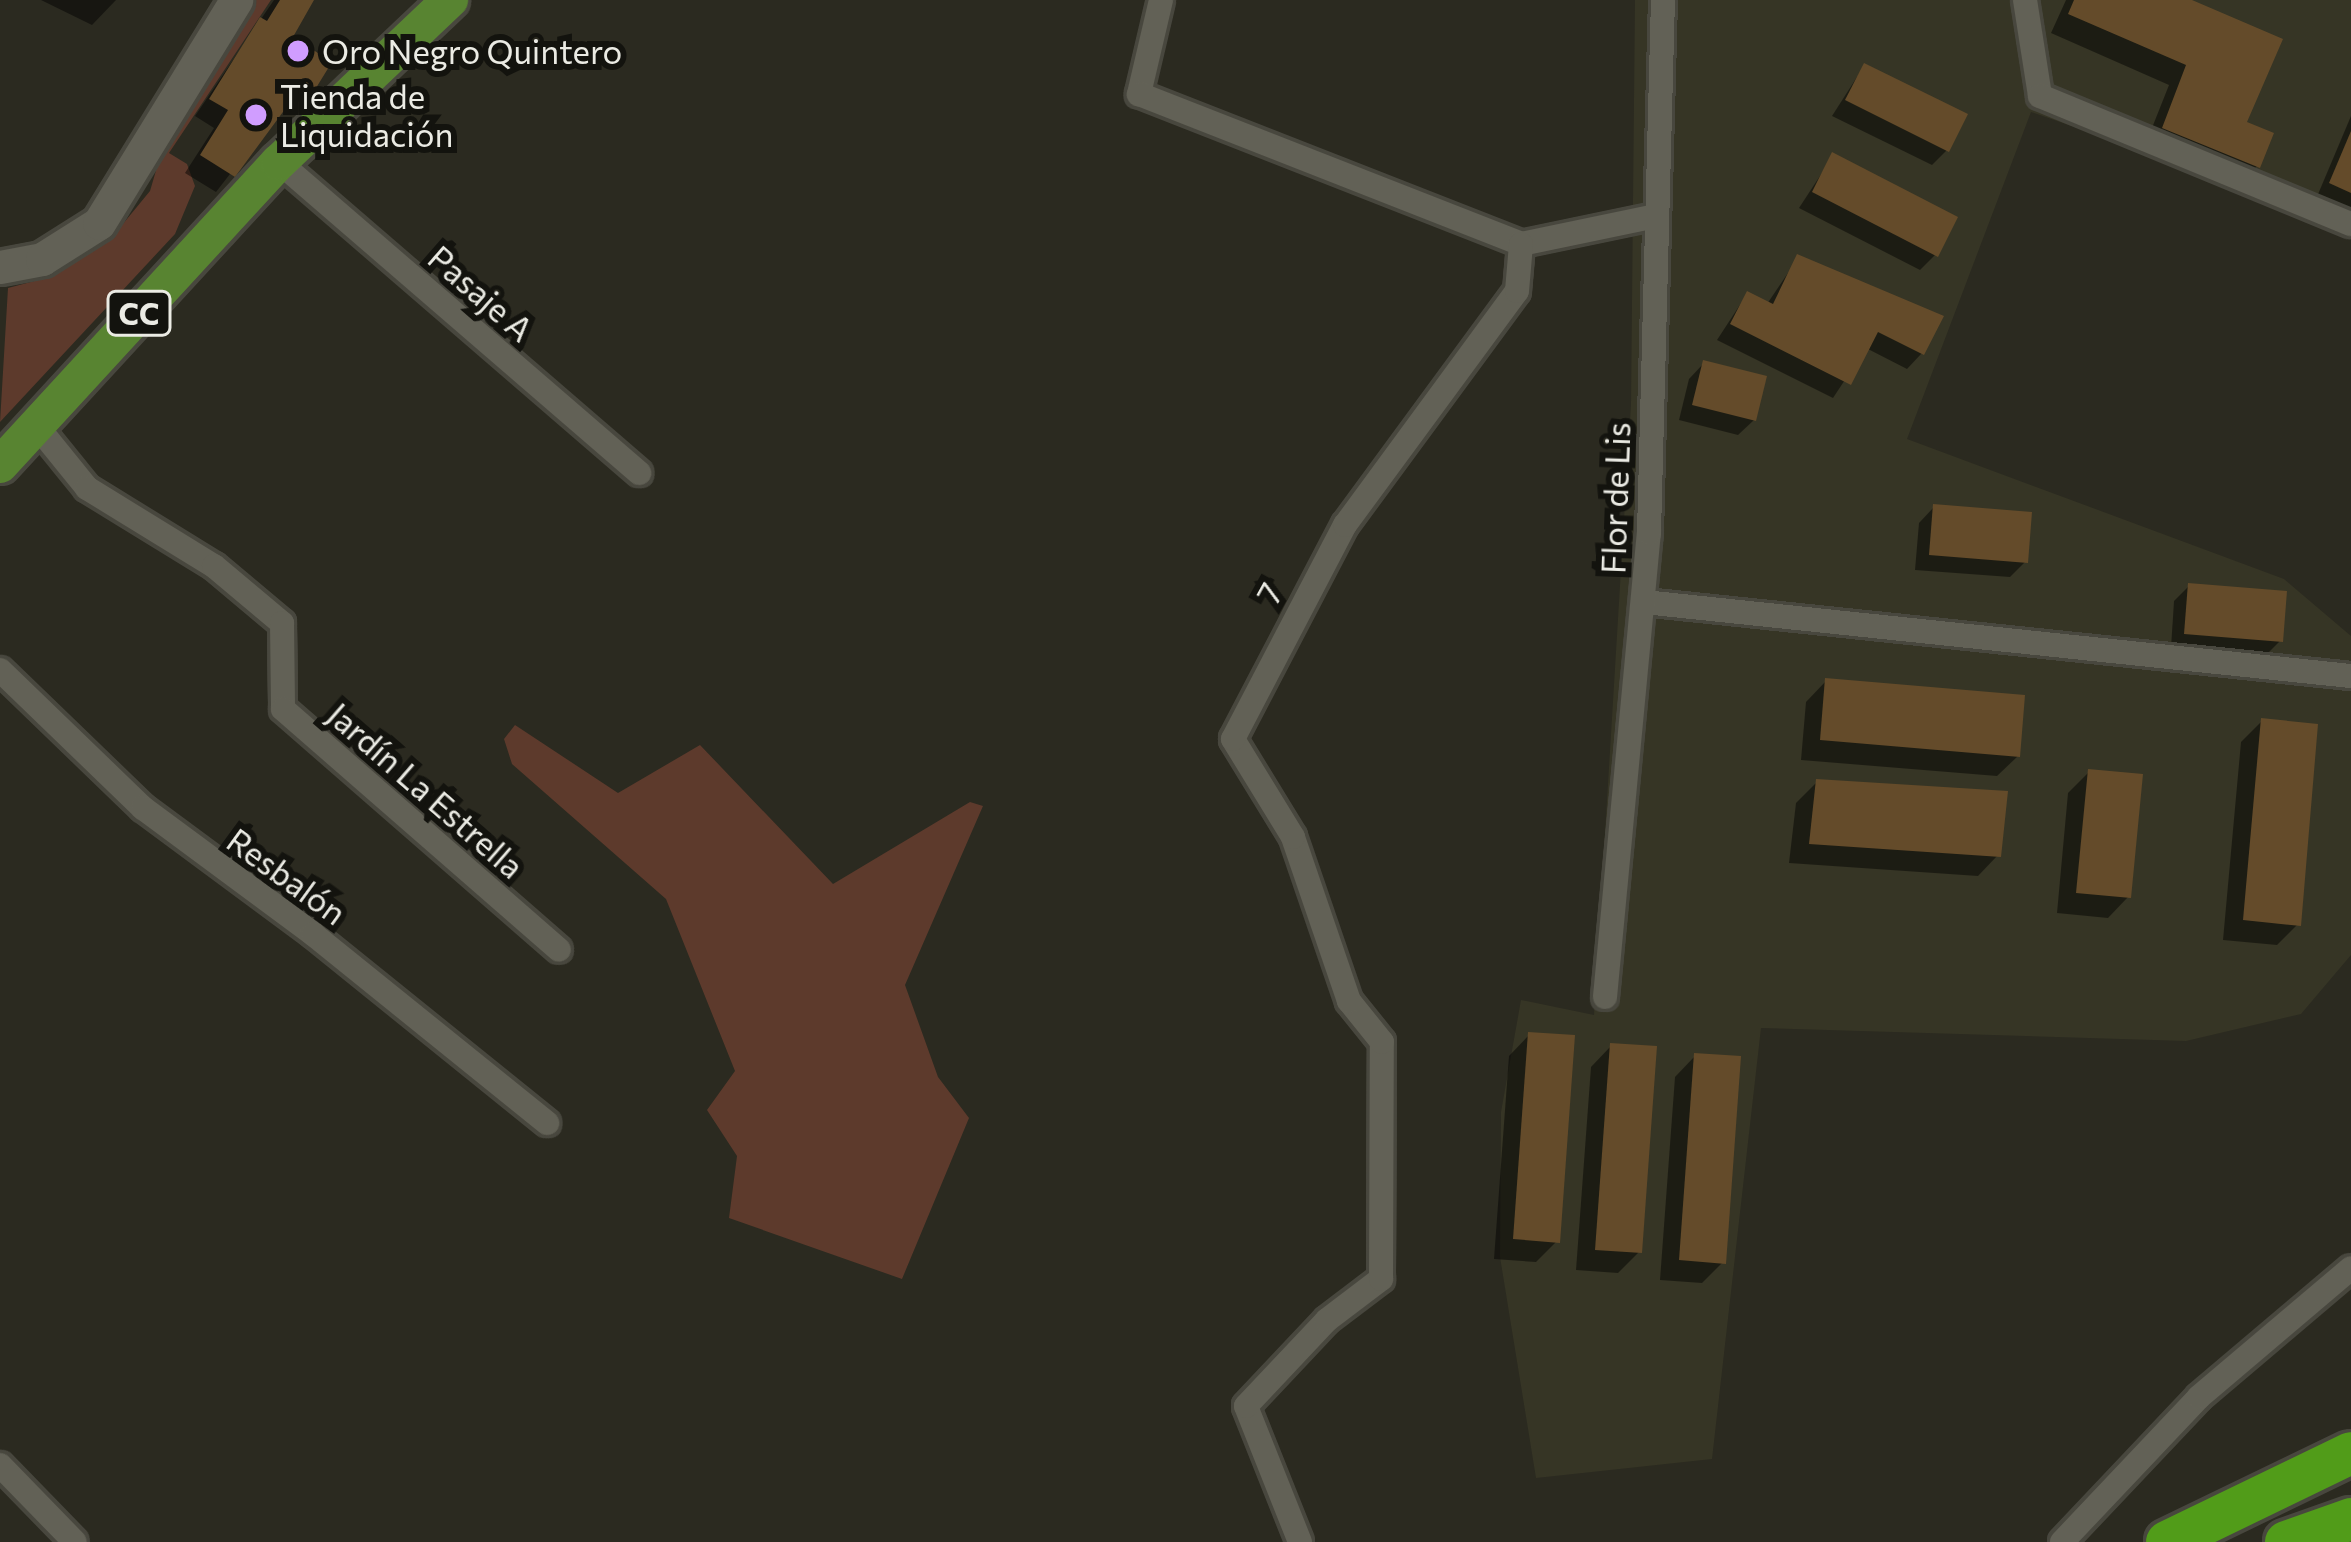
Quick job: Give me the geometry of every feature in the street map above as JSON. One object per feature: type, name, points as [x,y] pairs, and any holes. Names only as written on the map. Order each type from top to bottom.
[{"type":"highway","points":[[2167,1542],[2351,1453]]},
{"type":"highway","points":[[2286,1542],[2351,1519]]},
{"type":"main road","points":[[0,267],[41,259],[99,223],[236,0]]},
{"type":"main road","name":"CC","points":[[0,465],[279,162],[450,0]]},
{"type":"street","points":[[1161,0],[1139,94],[1521,244],[1656,216]]},
{"type":"street","name":"Flor de Lis","points":[[1605,997],[1644,602],[1663,0]]},
{"type":"street","points":[[2024,0],[2040,96],[2351,224]]},
{"type":"street","name":"Pasaje A","points":[[279,162],[639,473]]},
{"type":"street","name":"7","points":[[1300,1542],[1246,1406],[1384,1268],[1382,1042],[1349,1001],[1293,837],[1233,739],[1345,525],[1517,291],[1521,244]]},
{"type":"street","name":"Jardín La Estrella","points":[[36,425],[87,488],[196,554],[282,623],[283,709],[559,950]]},
{"type":"street","points":[[1644,602],[2351,676]]},
{"type":"street","name":"Resbalón","points":[[0,670],[143,808],[314,934],[547,1123]]},
{"type":"street","points":[[2072,1537],[2199,1397],[2351,1268]]},
{"type":"street","points":[[0,1465],[75,1542]]},
{"type":"shaded area","points":[[253,0],[271,0],[169,153],[187,164],[195,186],[175,234],[0,422],[8,288],[42,279],[108,242],[150,191],[162,150]]},
{"type":"shaded area","points":[[1635,0],[2351,0],[2351,223],[2031,112],[1907,439],[2284,579],[2351,636],[2351,955],[2301,1014],[2186,1041],[1761,1028],[1712,1459],[1536,1478],[1500,1257],[1501,1112],[1521,1000],[1594,1015],[1631,404]]},
{"type":"shaded area","points":[[515,725],[618,793],[700,745],[833,884],[970,802],[983,806],[905,985],[938,1077],[969,1118],[902,1279],[729,1218],[737,1156],[707,1110],[735,1071],[666,899],[512,764],[504,739]]},
{"type":"building","points":[[280,0],[314,0],[293,37],[332,62],[316,88],[305,82],[235,177],[200,155],[228,110],[209,99],[260,17],[267,21]]},
{"type":"building","points":[[2074,0],[2192,0],[2283,39],[2247,122],[2274,133],[2260,168],[2162,128],[2186,65],[2068,14]]},
{"type":"building","points":[[1864,63],[1968,114],[1949,152],[1845,100]]},
{"type":"building","points":[[2351,131],[2351,193],[2329,183]]},
{"type":"building","points":[[1832,152],[1958,217],[1938,257],[1812,192]]},
{"type":"building","points":[[1797,254],[1944,316],[1924,355],[1878,332],[1851,385],[1730,324],[1747,291],[1773,304]]},
{"type":"building","points":[[1703,360],[1767,376],[1756,421],[1692,405]]},
{"type":"building","points":[[1933,504],[2032,512],[2028,563],[1929,555]]},
{"type":"building","points":[[2188,583],[2287,591],[2283,642],[2184,634]]},
{"type":"building","points":[[1825,678],[2025,695],[2020,757],[1820,740]]},
{"type":"building","points":[[2261,718],[2318,724],[2301,926],[2243,920]]},
{"type":"building","points":[[2088,769],[2143,774],[2131,898],[2076,893]]},
{"type":"building","points":[[1816,779],[2008,791],[2001,857],[1809,844]]},
{"type":"building","points":[[1528,1032],[1575,1035],[1560,1243],[1513,1239]]},
{"type":"building","points":[[1610,1043],[1657,1046],[1642,1253],[1595,1250]]},
{"type":"building","points":[[1694,1053],[1741,1056],[1726,1264],[1679,1260]]},
{"type":"place","name":"Oro Negro Quintero","points":[[298,51]]},
{"type":"place","name":"Tienda de Liquidación","points":[[256,115]]}]
